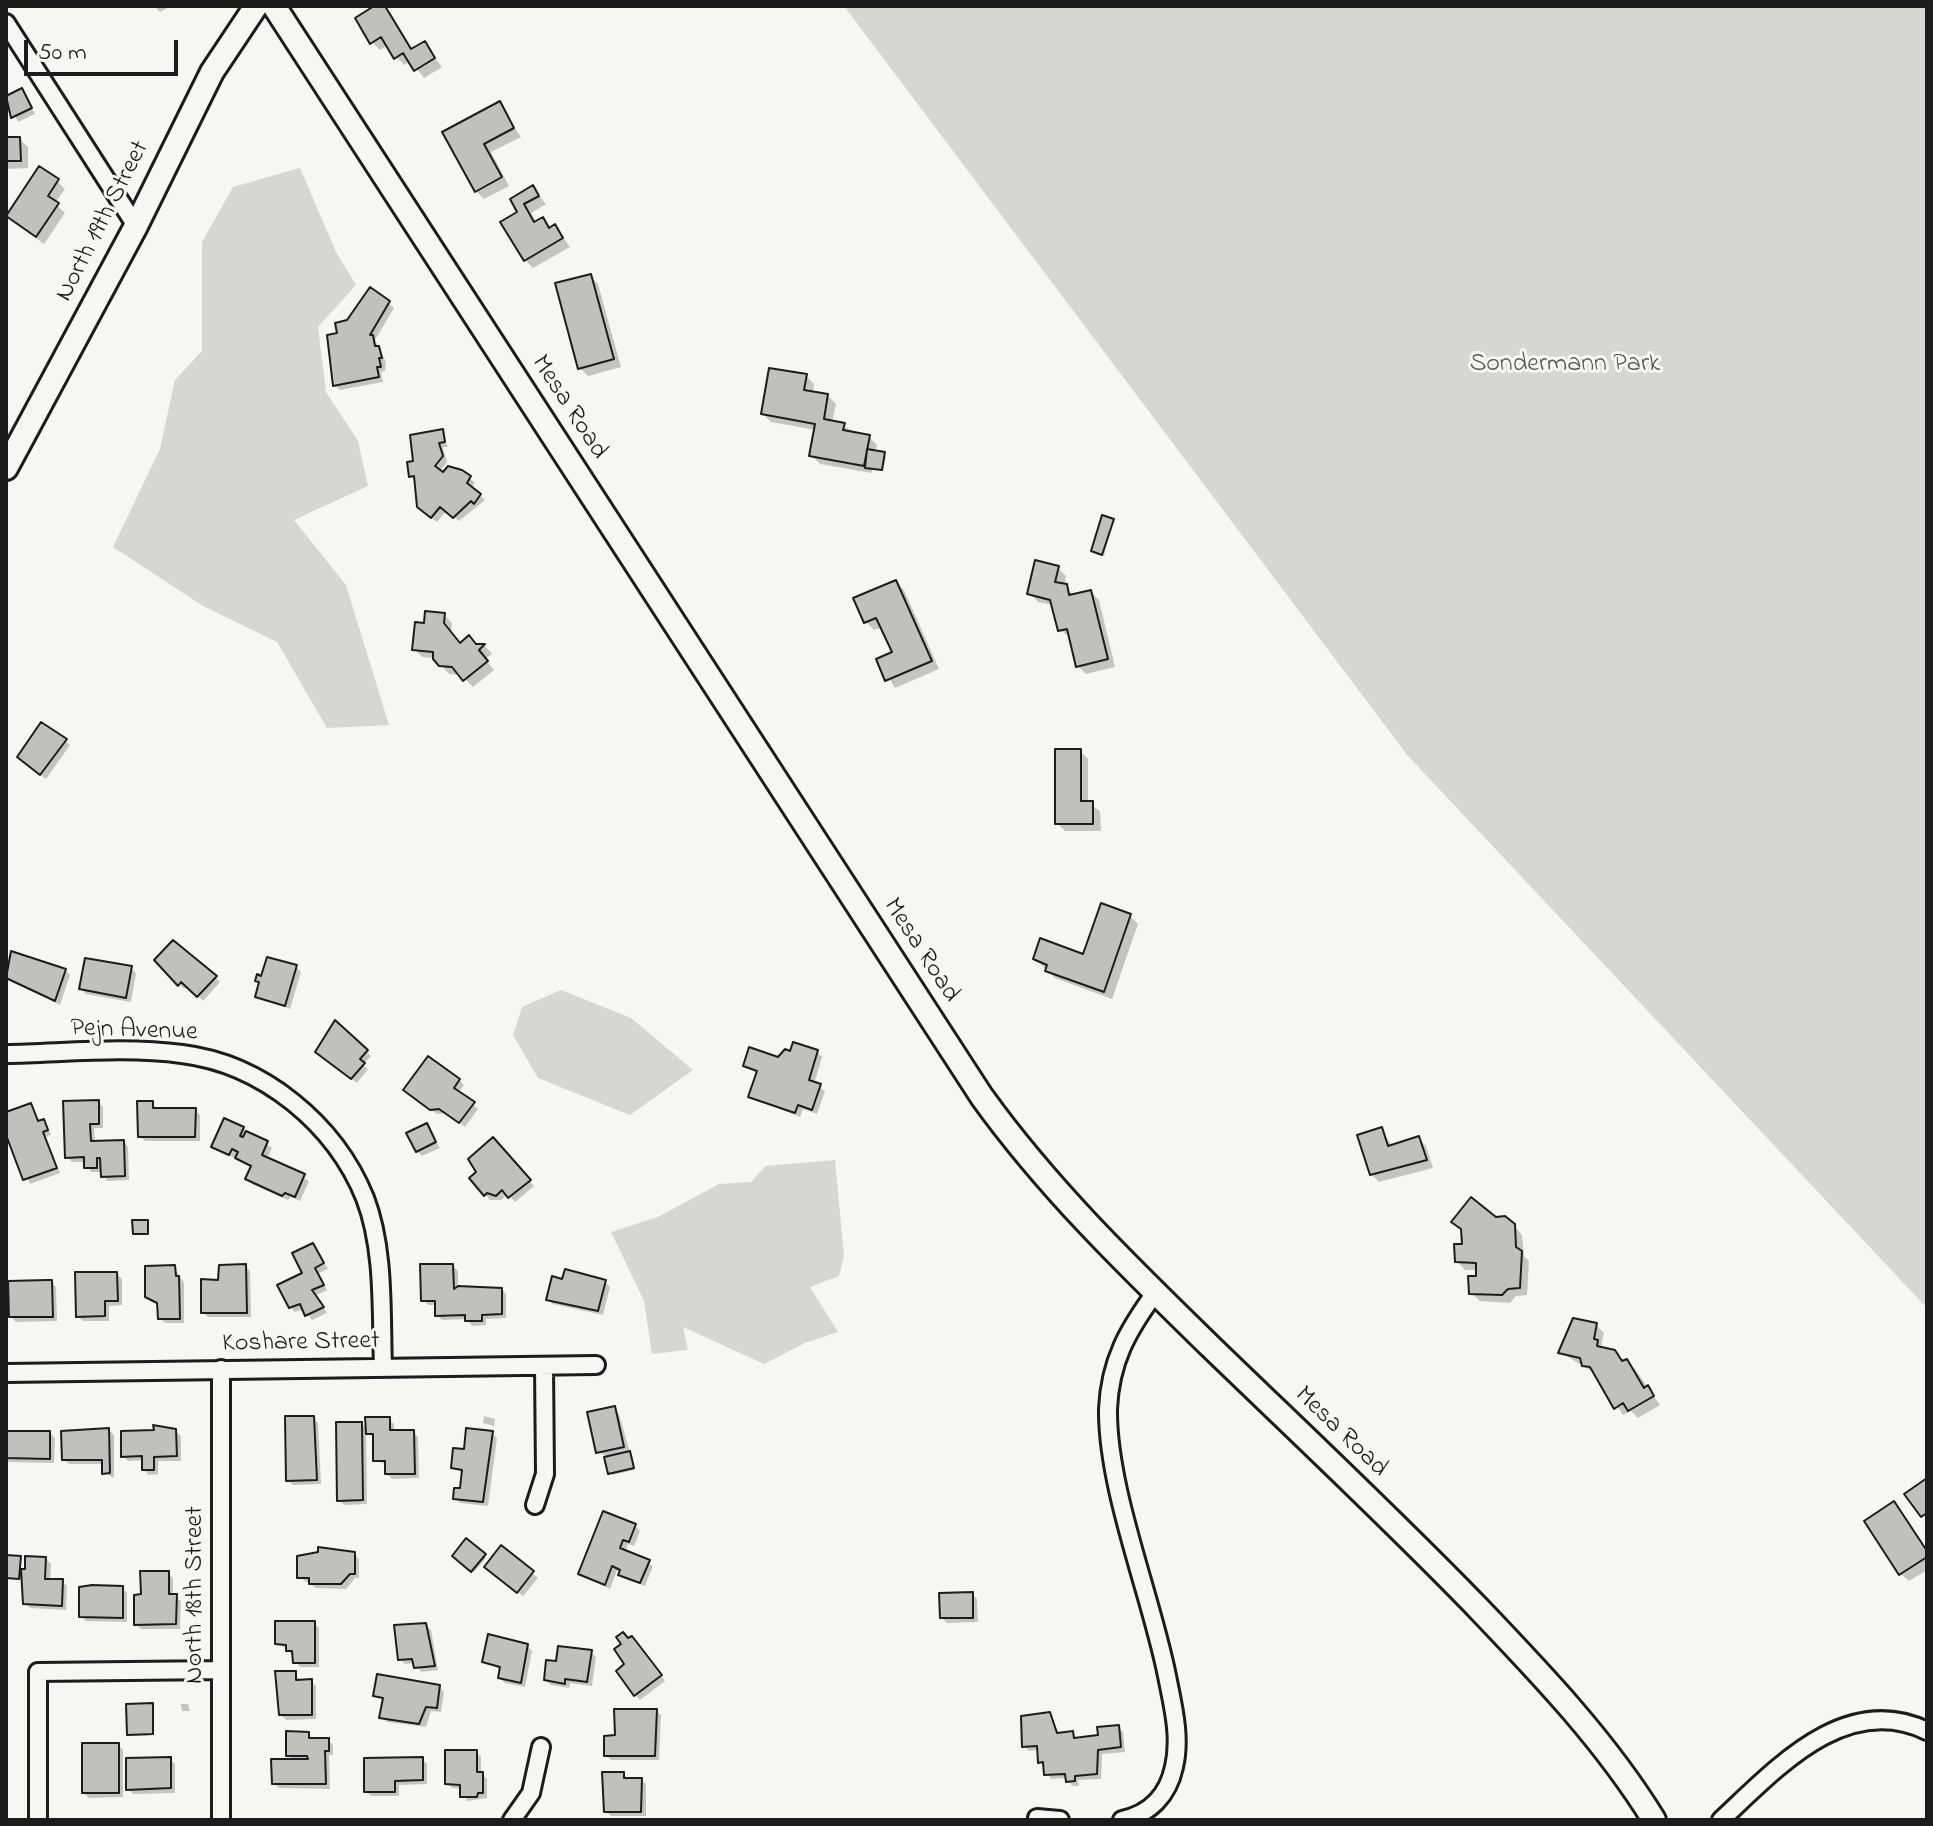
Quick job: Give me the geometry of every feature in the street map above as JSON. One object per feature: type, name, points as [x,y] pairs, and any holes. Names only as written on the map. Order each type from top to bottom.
[{"type":"main road","name":"North 19th Street","points":[[6,468],[136,226],[212,72],[256,6]]},
{"type":"main road","name":"Mesa Road","points":[[274,6],[983,1100],[1071,1209],[1439,1568],[1543,1676],[1618,1765],[1654,1820]]},
{"type":"street","points":[[6,23],[136,226]]},
{"type":"street","name":"Pejn Avenue","points":[[6,1054],[184,1054],[236,1068],[292,1100],[335,1146],[365,1200],[380,1283],[383,1367]]},
{"type":"street","points":[[1122,1820],[1136,1816],[1158,1801],[1169,1784],[1177,1752],[1175,1719],[1165,1663],[1116,1476],[1109,1424],[1110,1380],[1117,1354],[1155,1293]]},
{"type":"street","name":"Koshare Street","points":[[6,1373],[596,1365]]},
{"type":"street","points":[[535,1505],[545,1474],[544,1366]]},
{"type":"street","name":"North 18th Street","points":[[221,1369],[221,1820]]},
{"type":"street","points":[[38,1820],[38,1672],[221,1670]]},
{"type":"street","points":[[1721,1820],[1783,1763],[1821,1736],[1873,1720],[1898,1721],[1927,1731]]},
{"type":"street","points":[[512,1820],[531,1793],[541,1747]]},
{"type":"street","points":[[1037,1818],[1060,1820]]},
{"type":"green space","name":"Sondermann Park","points":[[844,6],[1927,6],[1927,1308],[1408,756]]},
{"type":"green space","points":[[300,168],[336,252],[356,285],[318,327],[326,392],[358,441],[368,486],[294,520],[346,585],[389,725],[327,728],[277,642],[203,606],[113,547],[160,449],[175,380],[202,351],[202,242],[233,187]]},
{"type":"green space","points":[[561,990],[631,1018],[693,1070],[630,1115],[538,1078],[513,1035],[522,1007]]},
{"type":"green space","points":[[835,1160],[844,1256],[839,1276],[810,1287],[838,1332],[805,1343],[764,1364],[683,1327],[688,1350],[652,1354],[644,1301],[611,1232],[658,1217],[719,1184],[751,1182],[766,1166]]},
{"type":"building","points":[[374,6],[385,6],[411,49],[425,41],[435,58],[414,71],[403,53],[394,59],[381,37],[370,44],[355,18]]},
{"type":"building","points":[[22,88],[32,108],[11,118],[6,96]]},
{"type":"building","points":[[500,101],[514,128],[484,144],[502,177],[475,192],[442,132]]},
{"type":"building","points":[[6,137],[20,137],[21,161],[6,161]]},
{"type":"building","points":[[39,166],[59,179],[48,196],[59,203],[36,237],[6,216]]},
{"type":"building","points":[[533,185],[539,196],[524,204],[534,222],[543,217],[549,228],[555,224],[563,238],[524,261],[500,222],[517,212],[510,199]]},
{"type":"building","points":[[591,274],[614,359],[578,369],[555,283]]},
{"type":"building","points":[[370,287],[390,301],[370,335],[373,335],[375,346],[379,346],[382,358],[379,358],[381,367],[377,367],[379,377],[333,386],[327,335],[337,333],[335,323],[347,320]]},
{"type":"building","points":[[769,368],[807,374],[804,390],[828,394],[824,419],[845,423],[843,430],[870,435],[864,466],[809,456],[815,424],[761,414]]},
{"type":"building","points":[[443,429],[445,442],[439,443],[443,456],[435,466],[443,472],[448,466],[462,470],[471,476],[467,483],[481,494],[474,504],[471,501],[453,518],[440,507],[431,518],[417,507],[414,476],[409,477],[407,462],[413,461],[410,435]]},
{"type":"building","points":[[867,449],[885,452],[882,470],[865,468]]},
{"type":"building","points":[[1102,515],[1114,519],[1102,555],[1091,551]]},
{"type":"building","points":[[1035,560],[1059,566],[1055,582],[1067,584],[1069,595],[1091,590],[1108,659],[1076,667],[1067,629],[1058,631],[1050,600],[1027,594]]},
{"type":"building","points":[[896,580],[932,661],[885,681],[876,659],[892,652],[876,618],[864,623],[853,598]]},
{"type":"building","points":[[425,611],[445,613],[444,623],[460,643],[469,635],[476,644],[485,644],[479,650],[488,661],[463,681],[452,667],[439,666],[433,659],[433,652],[412,650],[415,622],[424,623]]},
{"type":"building","points":[[41,722],[67,739],[40,775],[17,757]]},
{"type":"building","points":[[1055,749],[1081,749],[1081,801],[1093,801],[1093,824],[1055,824]]},
{"type":"building","points":[[1101,903],[1131,914],[1104,992],[1045,971],[1047,965],[1033,959],[1040,938],[1083,954]]},
{"type":"building","points":[[173,940],[217,976],[197,997],[181,982],[178,986],[154,960]]},
{"type":"building","points":[[11,951],[66,969],[55,1001],[6,978]]},
{"type":"building","points":[[267,957],[297,965],[285,1006],[255,997],[259,982],[255,981],[257,974],[261,976]]},
{"type":"building","points":[[85,958],[132,966],[126,998],[79,989]]},
{"type":"building","points":[[335,1020],[368,1050],[360,1059],[365,1063],[351,1079],[315,1052]]},
{"type":"building","points":[[793,1042],[818,1050],[809,1080],[821,1084],[812,1110],[798,1105],[795,1113],[748,1097],[757,1071],[743,1066],[749,1047],[778,1057],[785,1049],[790,1051]]},
{"type":"building","points":[[428,1056],[460,1079],[454,1088],[475,1102],[459,1123],[439,1109],[430,1110],[403,1090]]},
{"type":"building","points":[[99,1100],[99,1124],[90,1124],[91,1141],[124,1140],[125,1176],[101,1177],[100,1158],[97,1158],[97,1168],[84,1168],[84,1157],[65,1158],[63,1101]]},
{"type":"building","points":[[137,1101],[153,1101],[153,1108],[196,1108],[195,1137],[138,1137]]},
{"type":"building","points":[[31,1103],[38,1121],[44,1119],[48,1130],[43,1132],[57,1168],[23,1180],[6,1135],[6,1112]]},
{"type":"building","points":[[224,1118],[244,1127],[240,1136],[243,1137],[246,1131],[268,1141],[262,1155],[305,1174],[295,1197],[285,1193],[282,1196],[245,1179],[251,1166],[235,1158],[238,1152],[232,1149],[229,1155],[211,1147]]},
{"type":"building","points":[[427,1123],[436,1142],[416,1152],[406,1133]]},
{"type":"building","points":[[1382,1127],[1388,1146],[1419,1136],[1427,1160],[1370,1175],[1357,1135]]},
{"type":"building","points":[[493,1137],[531,1180],[508,1198],[502,1190],[496,1196],[487,1193],[484,1196],[469,1178],[476,1172],[468,1159]]},
{"type":"building","points":[[1471,1197],[1496,1217],[1505,1216],[1515,1224],[1516,1247],[1522,1251],[1520,1288],[1508,1289],[1502,1295],[1469,1294],[1468,1276],[1476,1276],[1476,1263],[1455,1262],[1454,1244],[1462,1244],[1461,1229],[1451,1222]]},
{"type":"building","points":[[132,1220],[148,1220],[148,1234],[133,1234]]},
{"type":"building","points":[[313,1243],[324,1263],[315,1268],[324,1285],[312,1290],[324,1307],[305,1316],[300,1304],[289,1308],[277,1285],[302,1273],[292,1253]]},
{"type":"building","points":[[246,1264],[247,1313],[201,1313],[201,1279],[218,1280],[219,1265]]},
{"type":"building","points":[[420,1264],[453,1264],[454,1289],[458,1286],[502,1288],[502,1314],[482,1315],[482,1321],[465,1321],[465,1315],[435,1316],[435,1301],[421,1301]]},
{"type":"building","points":[[175,1265],[176,1276],[179,1276],[180,1319],[158,1319],[157,1303],[145,1297],[145,1266]]},
{"type":"building","points":[[565,1269],[606,1280],[598,1311],[546,1300],[552,1276],[562,1279]]},
{"type":"building","points":[[75,1272],[117,1272],[118,1301],[105,1301],[105,1316],[76,1317]]},
{"type":"building","points":[[52,1280],[53,1317],[9,1317],[8,1281]]},
{"type":"building","points":[[1573,1318],[1597,1323],[1594,1339],[1598,1340],[1597,1346],[1615,1350],[1622,1361],[1627,1359],[1644,1388],[1648,1385],[1654,1396],[1628,1411],[1623,1403],[1614,1409],[1590,1367],[1582,1366],[1580,1358],[1558,1353]]},
{"type":"building","points":[[615,1406],[624,1447],[596,1453],[587,1412]]},
{"type":"building","points":[[285,1416],[314,1416],[317,1480],[286,1481]]},
{"type":"building","points":[[365,1417],[390,1417],[390,1430],[414,1430],[415,1474],[385,1474],[385,1461],[373,1461],[373,1434],[366,1434]]},
{"type":"building","points":[[336,1422],[362,1422],[363,1500],[337,1501]]},
{"type":"building","points":[[153,1425],[176,1429],[177,1456],[154,1457],[154,1470],[142,1470],[142,1456],[121,1457],[121,1431],[154,1430]]},
{"type":"building","points":[[109,1428],[110,1473],[102,1474],[102,1460],[62,1460],[61,1431]]},
{"type":"building","points":[[466,1428],[493,1431],[483,1502],[453,1499],[454,1488],[460,1488],[462,1470],[451,1468],[453,1448],[464,1449]]},
{"type":"building","points":[[6,1431],[50,1431],[50,1459],[6,1458]]},
{"type":"building","points":[[630,1451],[634,1468],[608,1474],[604,1457]]},
{"type":"building","points":[[1927,1478],[1927,1513],[1921,1517],[1904,1494]]},
{"type":"building","points":[[1894,1501],[1927,1551],[1927,1557],[1899,1575],[1864,1521]]},
{"type":"building","points":[[603,1511],[636,1524],[629,1542],[623,1540],[620,1548],[650,1560],[640,1583],[618,1575],[620,1570],[612,1566],[605,1585],[578,1574]]},
{"type":"building","points":[[466,1538],[486,1554],[471,1572],[452,1556]]},
{"type":"building","points":[[501,1545],[534,1571],[517,1593],[484,1567]]},
{"type":"building","points":[[318,1547],[355,1552],[355,1574],[350,1574],[341,1584],[309,1584],[309,1578],[297,1578],[297,1556],[318,1552]]},
{"type":"building","points":[[6,1555],[21,1556],[19,1579],[6,1578]]},
{"type":"building","points":[[25,1556],[46,1557],[45,1579],[63,1579],[62,1606],[23,1604],[21,1569],[25,1569]]},
{"type":"building","points":[[140,1571],[169,1571],[169,1594],[177,1594],[176,1624],[134,1625],[134,1595],[141,1594]]},
{"type":"building","points":[[123,1586],[123,1618],[79,1617],[79,1587]]},
{"type":"building","points":[[973,1592],[973,1618],[940,1618],[939,1593]]},
{"type":"building","points":[[275,1621],[315,1621],[315,1663],[293,1663],[292,1651],[286,1651],[286,1645],[275,1644]]},
{"type":"building","points":[[426,1623],[435,1666],[414,1668],[412,1659],[398,1660],[394,1625]]},
{"type":"building","points":[[623,1632],[628,1638],[632,1636],[662,1675],[634,1696],[616,1671],[624,1664],[614,1649],[621,1644],[616,1637]]},
{"type":"building","points":[[488,1634],[528,1644],[521,1683],[498,1678],[500,1667],[482,1662]]},
{"type":"building","points":[[558,1646],[592,1650],[587,1682],[565,1679],[565,1684],[544,1680],[546,1660],[556,1661]]},
{"type":"building","points":[[275,1671],[296,1671],[296,1680],[312,1679],[312,1715],[279,1715]]},
{"type":"building","points":[[377,1674],[440,1685],[437,1708],[426,1707],[419,1724],[379,1718],[383,1698],[373,1696]]},
{"type":"building","points":[[153,1703],[153,1734],[127,1735],[126,1704]]},
{"type":"building","points":[[614,1709],[657,1709],[655,1756],[604,1756],[604,1736],[615,1735]]},
{"type":"building","points":[[1050,1712],[1057,1733],[1073,1731],[1074,1738],[1098,1735],[1097,1727],[1119,1725],[1121,1747],[1098,1750],[1097,1774],[1075,1776],[1075,1781],[1066,1782],[1065,1774],[1044,1775],[1043,1762],[1038,1763],[1037,1746],[1022,1747],[1021,1716]]},
{"type":"building","points":[[286,1731],[309,1732],[309,1738],[329,1738],[329,1751],[325,1751],[326,1784],[272,1784],[271,1759],[308,1759],[307,1756],[286,1756]]},
{"type":"building","points":[[82,1743],[119,1743],[119,1793],[82,1793]]},
{"type":"building","points":[[445,1750],[477,1750],[477,1772],[483,1772],[483,1793],[478,1793],[477,1797],[460,1797],[460,1785],[445,1784]]},
{"type":"building","points":[[171,1757],[171,1788],[126,1790],[126,1758]]},
{"type":"building","points":[[423,1757],[423,1780],[395,1781],[395,1792],[364,1792],[364,1758]]},
{"type":"building","points":[[602,1772],[624,1772],[624,1778],[642,1778],[641,1812],[604,1812]]}]
